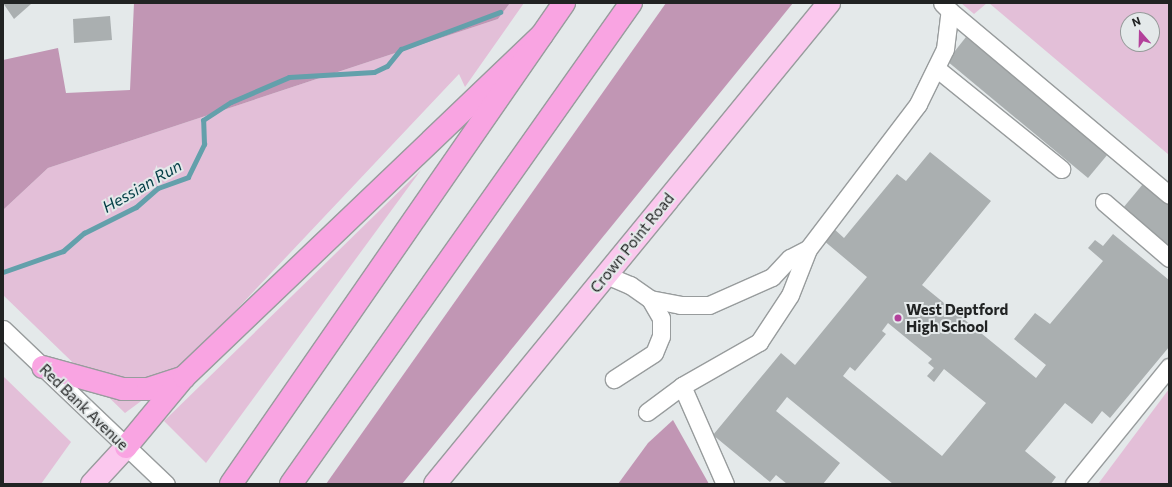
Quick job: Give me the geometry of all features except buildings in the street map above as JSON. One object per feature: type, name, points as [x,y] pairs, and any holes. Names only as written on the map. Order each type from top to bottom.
[{"type":"highway","points":[[231,484],[564,3]]},
{"type":"highway","points":[[293,481],[631,3]]},
{"type":"highway","points":[[126,446],[184,377],[542,35]]},
{"type":"highway","points":[[43,367],[123,389],[148,388],[184,377]]},
{"type":"main road","name":"Crown Point Road","points":[[434,484],[829,3]]},
{"type":"main road","points":[[92,484],[126,446]]},
{"type":"street","points":[[647,412],[682,386],[759,342],[790,295],[808,249],[918,104],[945,49],[946,7]]},
{"type":"street","points":[[946,7],[1169,195]]},
{"type":"street","points":[[936,68],[1061,169]]},
{"type":"street","points":[[1104,202],[1169,258]]},
{"type":"street","points":[[606,275],[630,285],[650,299],[680,305],[709,305],[772,277],[790,258],[808,249]]},
{"type":"street","points":[[614,379],[654,353],[661,336],[661,318],[650,299]]},
{"type":"street","name":"Red Bank Avenue","points":[[3,329],[166,484]]},
{"type":"street","points":[[1074,484],[1169,367]]},
{"type":"street","points":[[682,386],[725,484]]},
{"type":"shaded area","points":[[134,3],[510,3],[498,19],[48,168],[3,210],[3,60],[58,48],[66,93],[130,90]]},
{"type":"shaded area","points":[[510,3],[524,3],[465,87],[459,74],[171,379],[125,413],[3,295],[3,210],[48,168],[498,19]]},
{"type":"shaded area","points":[[666,3],[793,3],[402,484],[326,484]]},
{"type":"shaded area","points":[[961,3],[987,3],[974,14]]},
{"type":"shaded area","points":[[989,3],[1169,3],[1169,155]]},
{"type":"shaded area","points":[[421,170],[206,463],[164,421]]},
{"type":"shaded area","points":[[3,376],[71,442],[41,484],[3,484]]},
{"type":"shaded area","points":[[1169,389],[1169,484],[1098,484]]},
{"type":"shaded area","points":[[673,420],[709,484],[618,484],[648,443]]},
{"type":"waterway","name":"Hessian Run","points":[[3,272],[63,251],[84,233],[136,207],[158,188],[188,177],[204,144],[203,120],[231,102],[289,77],[374,72],[387,66],[401,49],[500,12]]},
{"type":"place","name":"West Deptford High School","points":[[898,318]]}]
